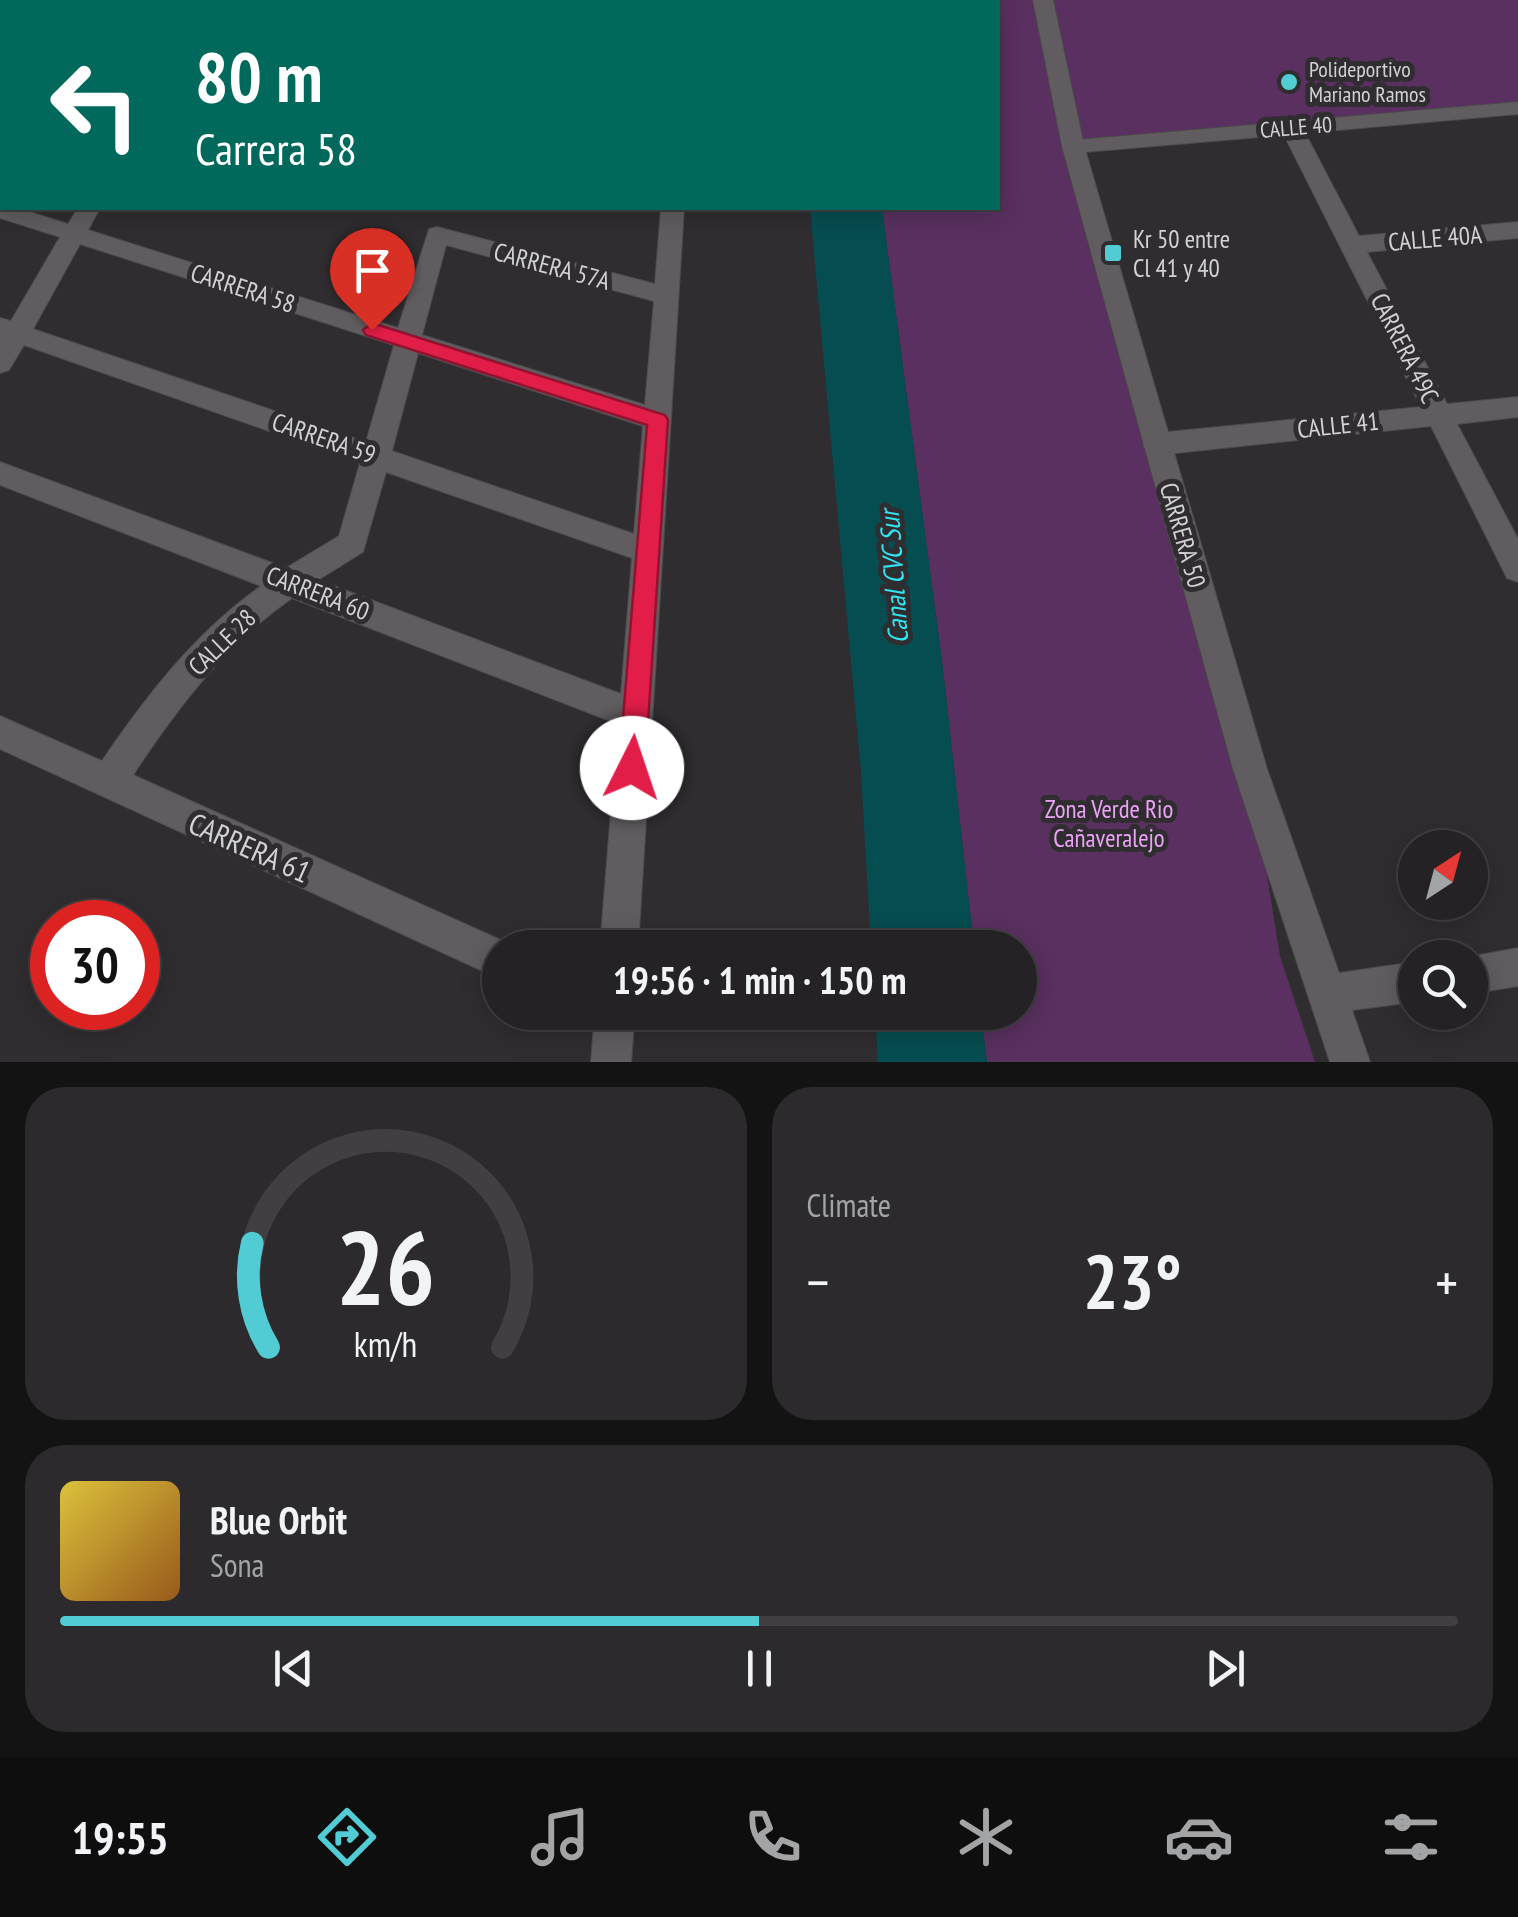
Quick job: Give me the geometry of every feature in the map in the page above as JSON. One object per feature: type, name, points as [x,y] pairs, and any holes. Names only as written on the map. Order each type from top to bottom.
[{"type":"street","name":"CARRERA 50","points":[[1043,0],[1073,146],[1250,769],[1350,1062]]},
{"type":"street","name":"CALLE 40","points":[[1073,146],[1518,108]]},
{"type":"street","name":"CARRERA 49C","points":[[1292,127],[1518,569]]},
{"type":"street","name":"CARRERA 58","points":[[0,210],[658,420]]},
{"type":"street","points":[[0,363],[8,330],[88,210]]},
{"type":"street","points":[[620,930],[673,210]]},
{"type":"street","name":"CALLE 40A","points":[[1352,245],[1518,230]]},
{"type":"street","name":"CARRERA 57A","points":[[437,236],[666,296]]},
{"type":"street","name":"CALLE 28","points":[[108,783],[172,692],[226,631],[290,582],[352,543],[437,236]]},
{"type":"street","name":"CARRERA 59","points":[[8,330],[648,551]]},
{"type":"street","name":"CALLE 41","points":[[1157,444],[1518,407]]},
{"type":"street","name":"CARRERA 60","points":[[0,473],[636,715]]},
{"type":"street","name":"CARRERA 61","points":[[0,732],[482,952]]},
{"type":"street","points":[[1488,971],[1518,967]]},
{"type":"street","points":[[1326,994],[1398,984]]},
{"type":"street","points":[[611,1062],[613,1030]]},
{"type":"green space","name":"Zona Verde Rio Cañaveralejo","points":[[1000,0],[1518,0],[1518,108],[1074,146],[1250,769],[1280,956],[1315,1062],[987,1062],[983,1030],[1037,1030],[1037,930],[972,930],[943,669],[882,210],[1000,210]]},
{"type":"water","name":"Canal CVC Sur","points":[[810,210],[882,210],[943,669],[972,930],[870,930],[861,772]]},
{"type":"water","points":[[876,1030],[983,1030],[987,1062],[878,1062]]},
{"type":"place","name":"Polideportivo Mariano Ramos","points":[[1289,82]]},
{"type":"place","name":"Kr 50 entre Cl 41 y 40","points":[[1113,253]]},
{"type":"route","points":[[372,330],[658,420],[632,768]]}]
